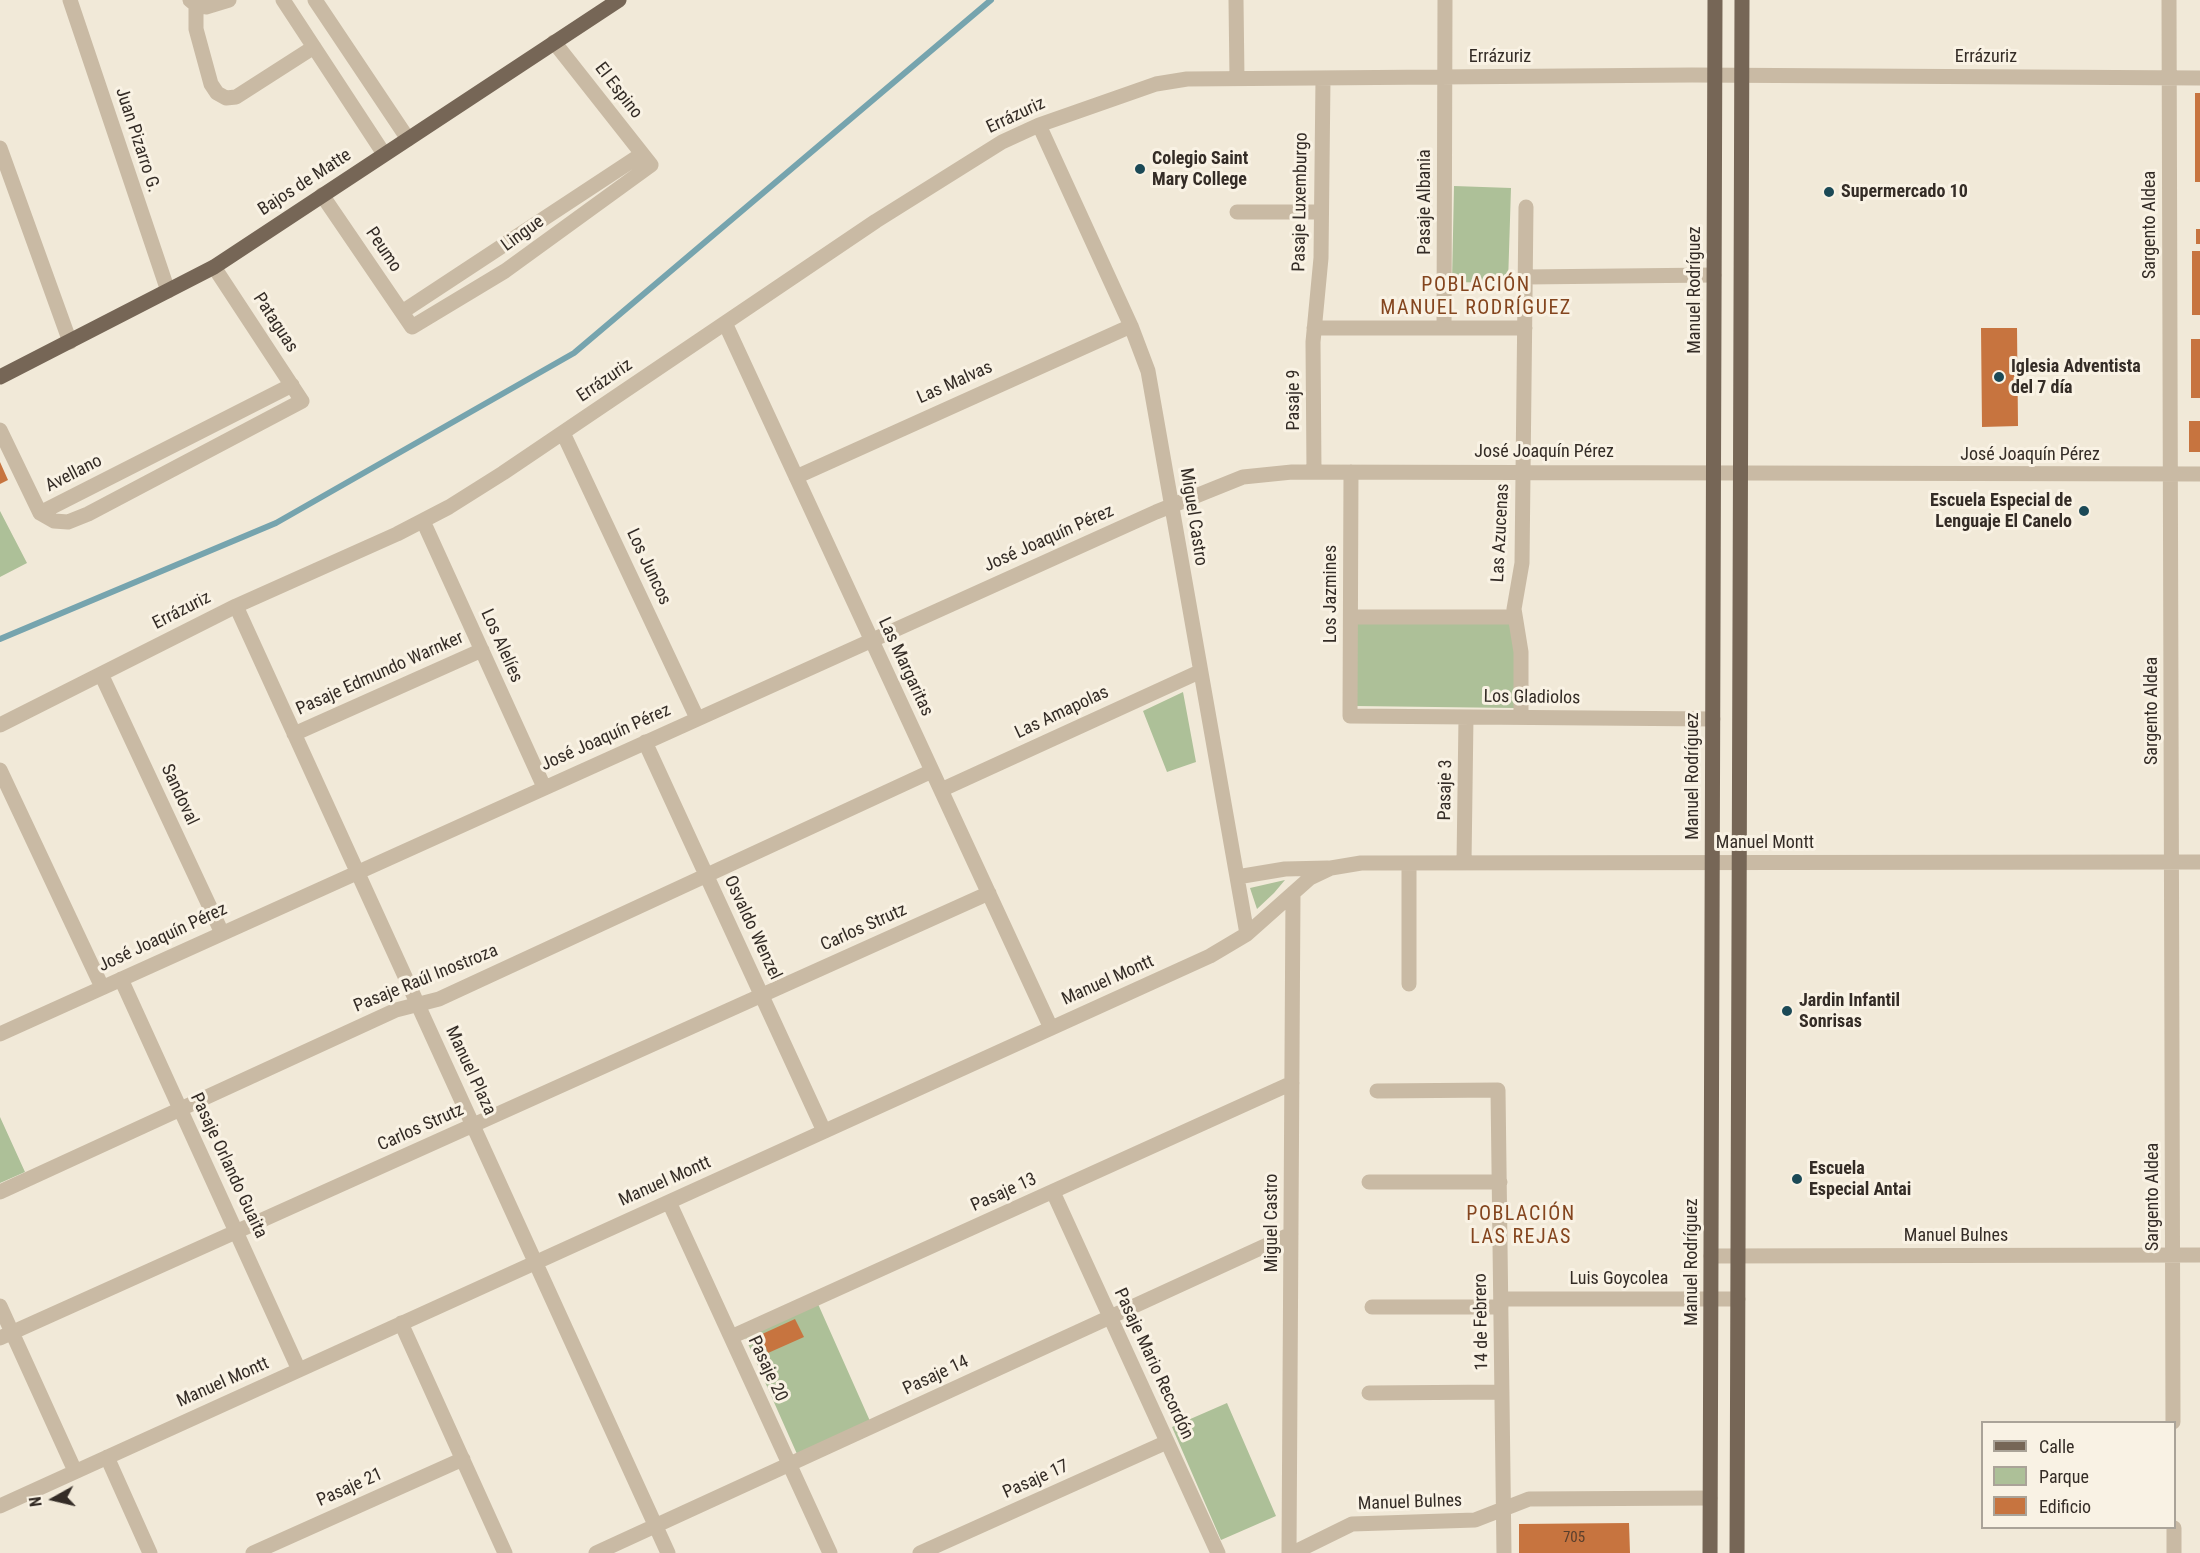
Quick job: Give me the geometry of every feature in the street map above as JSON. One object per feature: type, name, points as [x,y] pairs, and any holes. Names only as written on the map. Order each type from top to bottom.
[{"type":"main road","name":"Bajos de Matte","points":[[0,377],[214,267],[619,0]]},
{"type":"main road","name":"Manuel Rodríguez","points":[[1710,1553],[1715,0]]},
{"type":"main road","points":[[1737,1553],[1742,0]]},
{"type":"street","name":"Juan Pizarro G.","points":[[70,0],[168,291]]},
{"type":"street","points":[[229,0],[206,7],[193,3],[196,29],[212,84],[217,93],[226,98],[240,95],[314,46]]},
{"type":"street","points":[[283,0],[384,154]]},
{"type":"street","points":[[315,0],[408,139]]},
{"type":"street","points":[[1236,0],[1238,78]]},
{"type":"street","name":"Pasaje Albania","points":[[1444,328],[1445,0]]},
{"type":"street","name":"Sargento Aldea","points":[[2169,0],[2173,1421]]},
{"type":"street","name":"El Espino","points":[[554,42],[646,159]]},
{"type":"street","name":"Errázuriz","points":[[0,725],[236,606],[423,521],[503,473],[876,221],[1002,142],[1039,125],[1156,84],[1188,79],[1445,76],[2200,78]]},
{"type":"street","name":"Pasaje Luxemburgo","points":[[1314,328],[1321,258],[1323,78]]},
{"type":"street","name":"Miguel Castro","points":[[1039,125],[1131,326],[1153,394],[1199,672],[1247,934]]},
{"type":"street","points":[[0,148],[69,342]]},
{"type":"street","name":"Lingue","points":[[402,312],[646,159]]},
{"type":"street","name":"Lingue","points":[[412,327],[505,271],[646,159]]},
{"type":"street","name":"Peumo","points":[[322,195],[412,327]]},
{"type":"street","name":"Las Azucenas","points":[[1521,717],[1521,652],[1515,617],[1515,600],[1522,563],[1526,207]]},
{"type":"street","points":[[1237,212],[1322,212]]},
{"type":"street","name":"Pataguas","points":[[214,267],[302,401]]},
{"type":"street","points":[[1526,277],[1714,276]]},
{"type":"street","name":"Las Margaritas","points":[[725,323],[1051,1028]]},
{"type":"street","name":"Las Malvas","points":[[796,477],[1131,326]]},
{"type":"street","points":[[1314,328],[1525,328]]},
{"type":"street","name":"Pasaje 9","points":[[1314,328],[1314,472]]},
{"type":"street","name":"Avellano","points":[[40,513],[292,385]]},
{"type":"street","name":"Avellano","points":[[40,513],[61,522],[88,514],[302,401]]},
{"type":"street","points":[[0,430],[40,513]]},
{"type":"street","name":"Los Juncos","points":[[563,433],[697,718]]},
{"type":"street","name":"José Joaquín Pérez","points":[[0,1034],[1171,505],[1243,477],[1268,473],[1314,472],[1714,472],[1741,475],[2200,474]]},
{"type":"street","name":"Los Jazmines","points":[[1350,716],[1351,472]]},
{"type":"street","name":"Los Alelíes","points":[[423,521],[544,787]]},
{"type":"street","name":"Manuel Plaza","points":[[236,606],[668,1553]]},
{"type":"street","points":[[1350,617],[1515,617]]},
{"type":"street","name":"Pasaje Edmundo Warnker","points":[[294,734],[482,650]]},
{"type":"street","name":"Las Amapolas","points":[[941,790],[1199,672]]},
{"type":"street","name":"Sandoval","points":[[100,674],[222,933]]},
{"type":"street","name":"Los Gladiolos","points":[[1350,716],[1713,719]]},
{"type":"street","name":"Pasaje 3","points":[[1464,863],[1466,717]]},
{"type":"street","name":"Osvaldo Wenzel","points":[[645,742],[824,1131]]},
{"type":"street","points":[[0,770],[102,987]]},
{"type":"street","name":"Pasaje Raúl Inostroza","points":[[0,1192],[396,1010],[439,999],[932,771]]},
{"type":"street","name":"Manuel Montt","points":[[1237,877],[1299,868],[1409,863],[2200,862]]},
{"type":"street","points":[[1409,863],[1409,984]]},
{"type":"street","name":"Manuel Montt","points":[[0,1506],[1210,956],[1247,934],[1310,878],[1331,868]]},
{"type":"street","name":"Miguel Castro","points":[[1291,1553],[1293,893]]},
{"type":"street","name":"Carlos Strutz","points":[[6,1335],[989,894]]},
{"type":"street","name":"Pasaje Orlando Guaita","points":[[121,979],[299,1370]]},
{"type":"street","name":"Pasaje 13","points":[[731,1337],[1292,1083]]},
{"type":"street","name":"14 de Febrero","points":[[1377,1091],[1498,1090],[1504,1553]]},
{"type":"street","points":[[1369,1182],[1500,1182]]},
{"type":"street","name":"Pasaje Mario Recordón","points":[[1053,1192],[1218,1553]]},
{"type":"street","name":"Pasaje 20","points":[[669,1202],[831,1553]]},
{"type":"street","name":"Pasaje 14","points":[[596,1553],[1291,1234]]},
{"type":"street","name":"Manuel Bulnes","points":[[1711,1256],[2200,1255]]},
{"type":"street","name":"Luis Goycolea","points":[[1372,1307],[1738,1299]]},
{"type":"street","points":[[0,1306],[6,1335],[75,1472]]},
{"type":"street","points":[[401,1323],[505,1553]]},
{"type":"street","points":[[1369,1393],[1502,1392]]},
{"type":"street","name":"Pasaje 17","points":[[920,1553],[1167,1442]]},
{"type":"street","points":[[107,1457],[150,1553]]},
{"type":"street","name":"Pasaje 21","points":[[253,1553],[463,1459]]},
{"type":"street","name":"Manuel Bulnes","points":[[1291,1553],[1359,1523],[1475,1520],[1519,1501],[1539,1498],[1710,1498]]},
{"type":"street","points":[[2174,1529],[2174,1553]]},
{"type":"green space","points":[[1454,186],[1511,188],[1508,283],[1452,282]]},
{"type":"green space","points":[[0,511],[27,563],[0,577]]},
{"type":"green space","points":[[1357,622],[1515,624],[1514,708],[1356,706]]},
{"type":"green space","points":[[1183,692],[1196,762],[1167,772],[1143,711]]},
{"type":"green space","points":[[1285,880],[1274,893],[1257,909],[1250,888]]},
{"type":"green space","points":[[0,1117],[25,1172],[0,1183]]},
{"type":"green space","points":[[818,1304],[870,1421],[797,1454],[745,1337]]},
{"type":"green space","points":[[1227,1403],[1276,1516],[1221,1540],[1172,1427]]},
{"type":"building","points":[[2195,93],[2200,93],[2200,182],[2195,182]]},
{"type":"building","points":[[2196,229],[2200,229],[2200,244],[2196,244]]},
{"type":"building","points":[[2192,251],[2200,251],[2200,315],[2192,315]]},
{"type":"building","name":"Iglesia Adventista del 7 día","points":[[1981,328],[2017,328],[2018,426],[1982,427]]},
{"type":"building","points":[[2191,339],[2200,339],[2200,398],[2191,398]]},
{"type":"building","points":[[2189,421],[2200,421],[2200,452],[2189,452]]},
{"type":"building","points":[[0,462],[8,480],[0,484]]},
{"type":"building","points":[[795,1319],[804,1337],[768,1353],[760,1335]]},
{"type":"building","points":[[1629,1523],[1630,1553],[1519,1553],[1519,1524]]},
{"type":"waterway","points":[[0,639],[276,523],[574,353],[991,0]]},
{"type":"place","name":"Colegio Saint Mary College","points":[[1140,169]]},
{"type":"place","name":"Supermercado 10","points":[[1829,192]]},
{"type":"place","name":"Iglesia Adventista del 7 día","points":[[1999,377]]},
{"type":"place","name":"Escuela Especial de Lenguaje El Canelo","points":[[2084,511]]},
{"type":"place","name":"Jardin Infantil Sonrisas","points":[[1787,1011]]},
{"type":"place","name":"Escuela Especial Antai","points":[[1797,1179]]},
{"type":"district","name":"POBLACIÓN MANUEL RODRÍGUEZ","points":[[1476,298]]},
{"type":"district","name":"POBLACIÓN LAS REJAS","points":[[1521,1226]]}]
